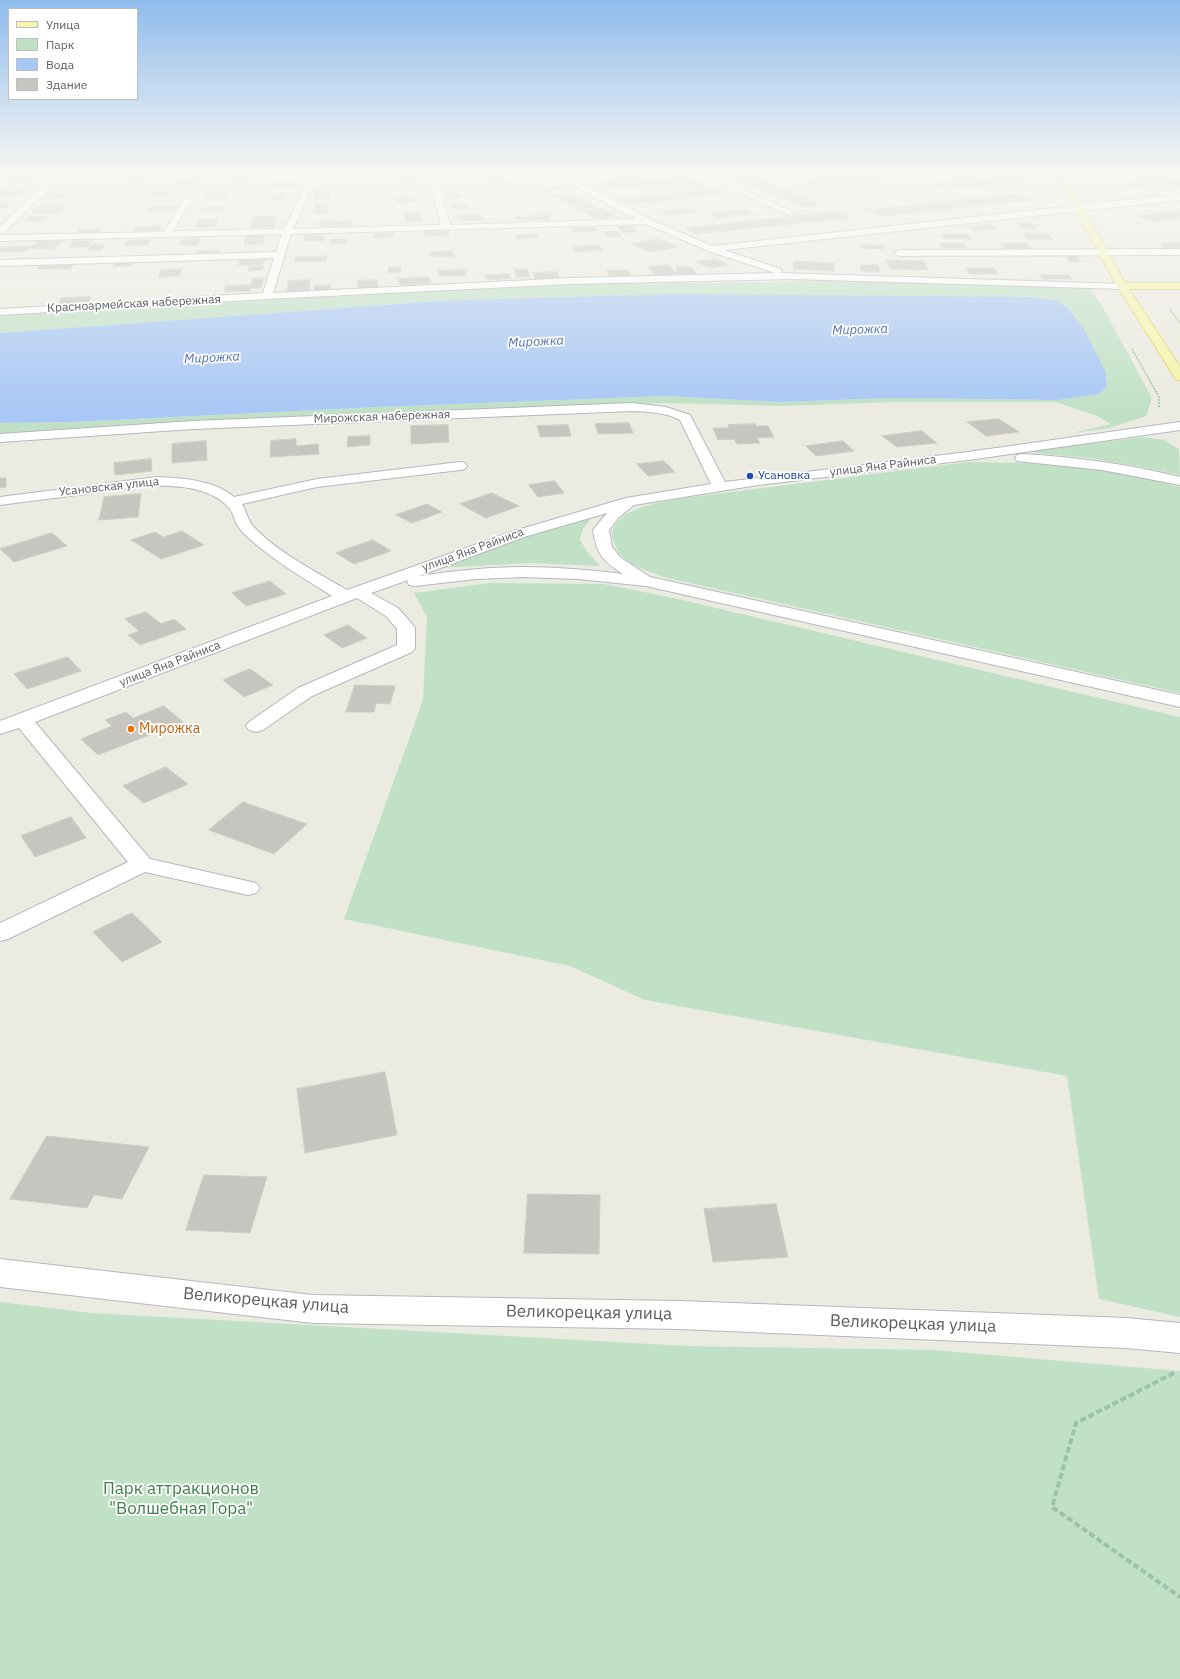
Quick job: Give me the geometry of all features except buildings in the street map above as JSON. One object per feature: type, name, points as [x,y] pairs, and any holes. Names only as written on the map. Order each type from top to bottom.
[{"type":"main road","points":[[1104,253],[1122,286],[1180,376]]},
{"type":"main road","name":"Красноармейская набережная","points":[[1122,286],[1180,286]]},
{"type":"street","points":[[266,296],[280,251]]},
{"type":"street","points":[[718,251],[792,276]]},
{"type":"street","points":[[899,253],[1180,252]]},
{"type":"street","points":[[0,263],[279,255]]},
{"type":"street","name":"Красноармейская набережная","points":[[0,312],[266,296],[572,281],[792,276],[1122,286]]},
{"type":"street","name":"Мирожская набережная","points":[[0,438],[193,425],[632,407],[650,408],[678,414],[685,418],[720,487]]},
{"type":"street","name":"улица Яна Райниса","points":[[0,728],[378,585],[519,534],[631,501],[720,487],[968,456],[1180,426]]},
{"type":"street","name":"улица Яна Райниса","points":[[968,456],[1073,461],[1129,470],[1180,481]]},
{"type":"street","points":[[232,502],[317,483],[460,466]]},
{"type":"street","name":"Усановская улица","points":[[0,501],[147,482],[164,481],[189,484],[217,493],[232,502],[240,512],[244,523],[252,533],[297,567],[352,595],[392,612],[406,628],[406,648],[305,692],[256,726]]},
{"type":"street","points":[[631,501],[613,515],[601,530],[604,548],[615,561],[646,581]]},
{"type":"street","points":[[378,585],[451,576],[518,573],[595,576],[646,581],[1180,701]]},
{"type":"street","points":[[23,720],[142,864],[248,888]]},
{"type":"street","points":[[0,933],[142,864]]},
{"type":"street","name":"Великорецкая улица","points":[[0,1273],[313,1309],[680,1315],[1118,1332],[1180,1338]]},
{"type":"path","points":[[1180,1370],[1076,1423],[1052,1507],[1180,1597]]},
{"type":"green space","points":[[807,280],[1037,285],[1094,288],[1091,292],[1101,304],[1152,398],[1146,416],[1110,428],[1072,433],[1111,424],[1095,415],[1056,402],[896,402],[782,406],[665,403],[378,412],[0,434],[0,423],[72,422],[377,407],[666,396],[780,402],[892,398],[1058,400],[1099,394],[1107,386],[1106,373],[1054,300],[1032,297],[438,301],[0,333],[0,315],[579,284],[788,282]]},
{"type":"green space","points":[[1143,437],[1164,440],[1179,449],[1180,475],[1090,458],[1034,453],[1031,451]]},
{"type":"green space","points":[[968,462],[1067,465],[1119,473],[1180,487],[1180,693],[663,577],[637,567],[626,560],[619,552],[613,540],[613,530],[617,522],[625,515],[646,506],[676,499]]},
{"type":"green space","points":[[592,516],[582,531],[580,540],[586,550],[600,566],[531,563],[439,568],[519,539]]},
{"type":"green space","points":[[490,583],[604,584],[678,599],[1180,717],[1180,1317],[1099,1299],[1067,1076],[645,1000],[570,966],[344,919],[423,700],[427,617],[414,593]]},
{"type":"green space","name":"Парк аттракционов \"Волшебная Гора\"","points":[[0,1302],[92,1313],[687,1346],[933,1350],[1180,1371],[1180,1679],[0,1679]]},
{"type":"water","points":[[672,294],[1032,297],[1054,300],[1066,306],[1084,329],[1106,373],[1107,386],[1099,394],[1058,400],[892,398],[780,402],[666,396],[377,407],[72,422],[0,423],[0,333],[438,301]]},
{"type":"place","name":"Усановка","points":[[750,476]]},
{"type":"place","name":"Мирожка","points":[[131,729]]}]
